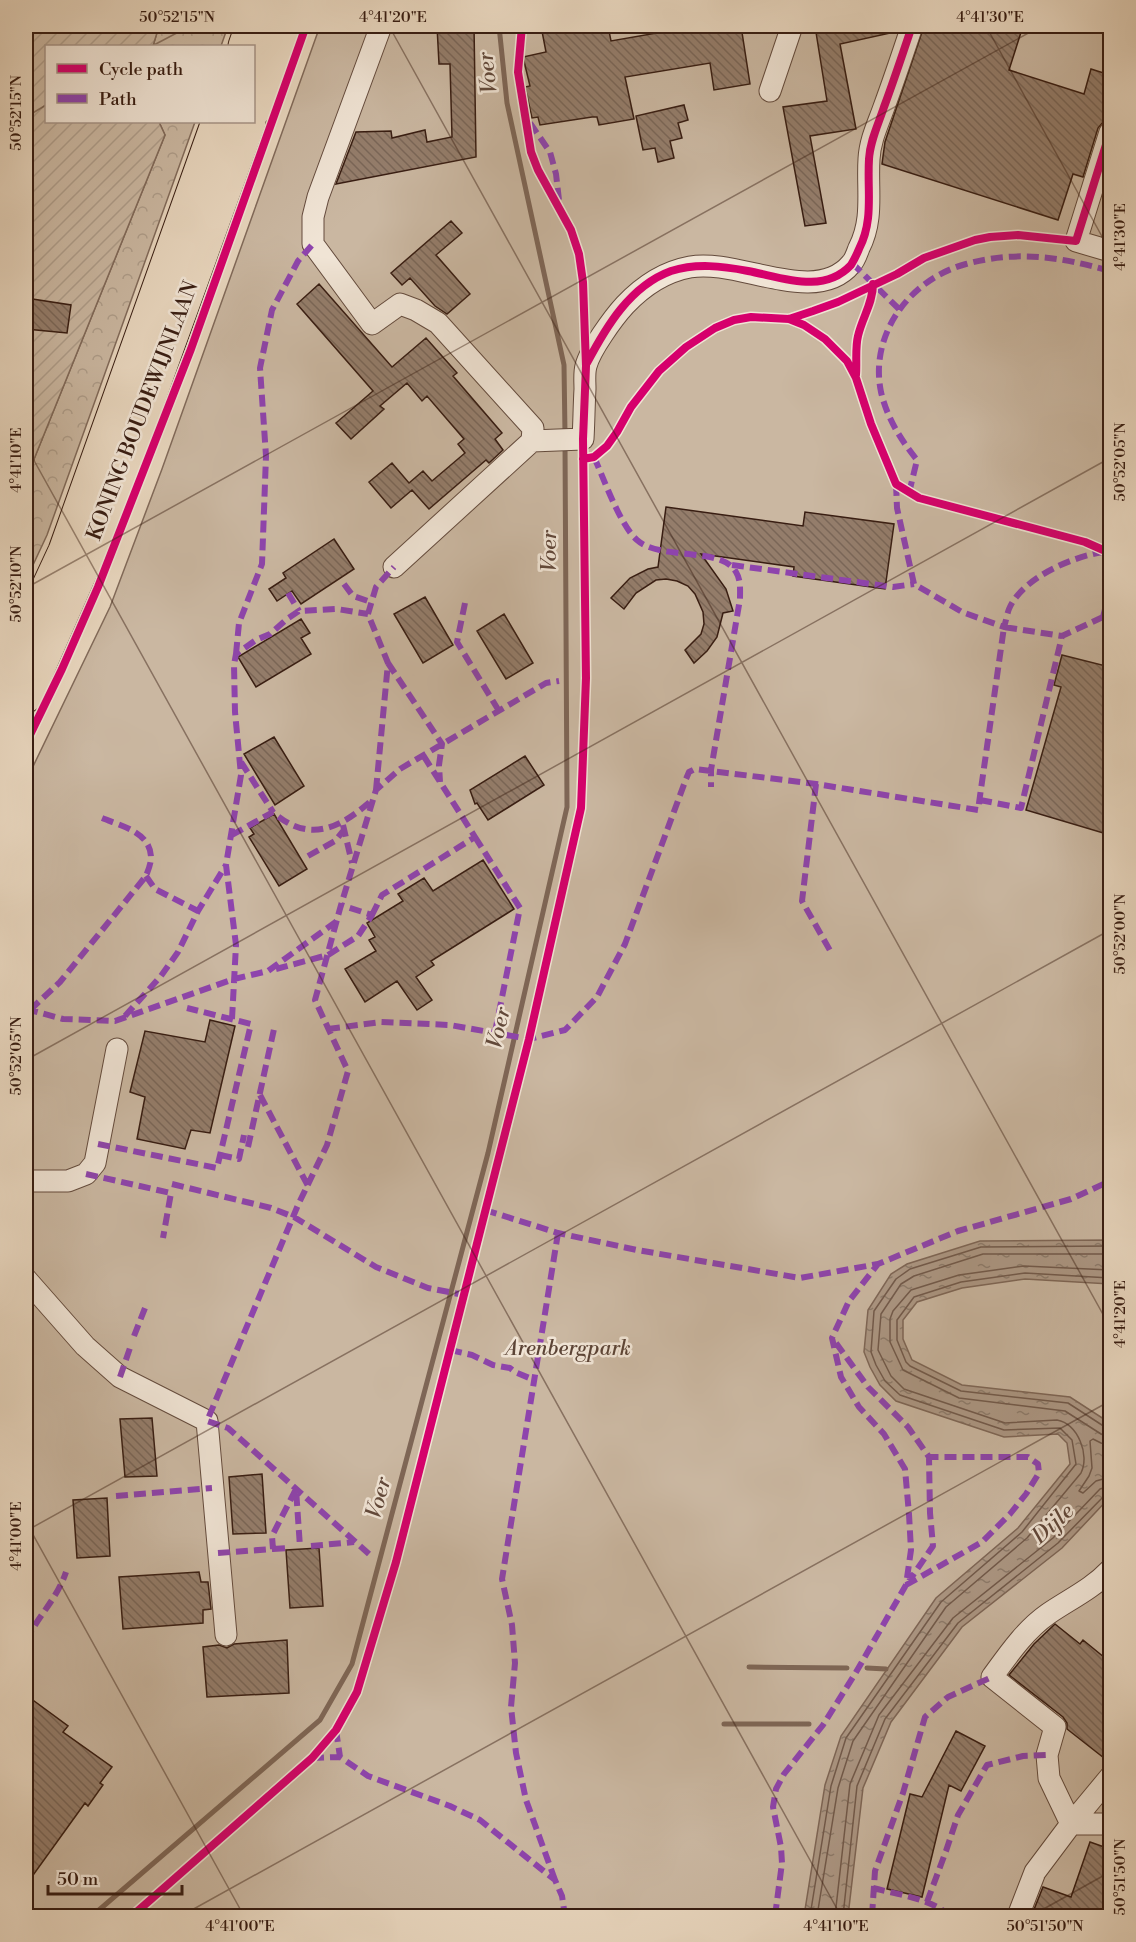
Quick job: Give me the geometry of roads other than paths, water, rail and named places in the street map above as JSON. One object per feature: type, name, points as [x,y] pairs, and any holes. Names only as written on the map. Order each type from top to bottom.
[{"type":"highway","points":[[245,45],[252,26]]},
{"type":"highway","points":[[255,107],[284,26]]},
{"type":"highway","name":"KONING BOUDEWIJNLAAN","points":[[26,635],[65,551],[218,123]]},
{"type":"highway","name":"KONING BOUDEWIJNLAAN","points":[[26,696],[110,505],[249,123]]},
{"type":"street","points":[[381,26],[318,197],[313,217],[313,244],[372,324],[400,304],[438,323],[533,428],[540,440]]},
{"type":"street","points":[[770,91],[792,26]]},
{"type":"street","points":[[394,567],[540,440],[583,439],[586,366],[606,328],[637,293],[655,279],[692,266],[713,266],[792,281],[811,282],[840,274],[852,263],[866,235],[869,220],[869,157],[872,137],[912,26]]},
{"type":"street","points":[[1110,132],[1076,241],[1110,251]]},
{"type":"street","points":[[26,1181],[68,1181],[86,1174],[95,1163],[117,1049]]},
{"type":"street","points":[[26,1279],[85,1346],[120,1377],[207,1421],[226,1635]]},
{"type":"street","points":[[1071,1824],[1049,1778],[1047,1755],[1055,1727],[992,1677],[1019,1641],[1048,1614],[1098,1583],[1110,1570]]},
{"type":"street","points":[[1018,1917],[1035,1872],[1110,1777]]},
{"type":"street","points":[[1071,1824],[1110,1826]]},
{"type":"water","name":"Dijle","points":[[1110,1240],[1110,1284],[1025,1279],[962,1288],[917,1302],[903,1320],[903,1339],[912,1360],[962,1385],[1070,1397],[1110,1423],[1110,1497],[1062,1548],[962,1627],[891,1722],[863,1788],[848,1916],[804,1916],[825,1785],[841,1736],[936,1598],[1018,1528],[1070,1464],[1067,1443],[1058,1434],[1004,1437],[896,1401],[880,1385],[864,1352],[868,1310],[891,1274],[907,1264],[980,1241]]},
{"type":"waterway","name":"Voer","points":[[499,26],[507,103],[564,365],[565,434]]},
{"type":"waterway","name":"Voer","points":[[92,1916],[320,1720],[352,1664],[488,1153],[567,807],[565,443]]},
{"type":"waterway","points":[[749,1667],[847,1668]]},
{"type":"waterway","points":[[867,1668],[886,1669]]},
{"type":"waterway","points":[[724,1724],[809,1724]]},
{"type":"park label","name":"Arenbergpark","points":[[568,1349]]}]
